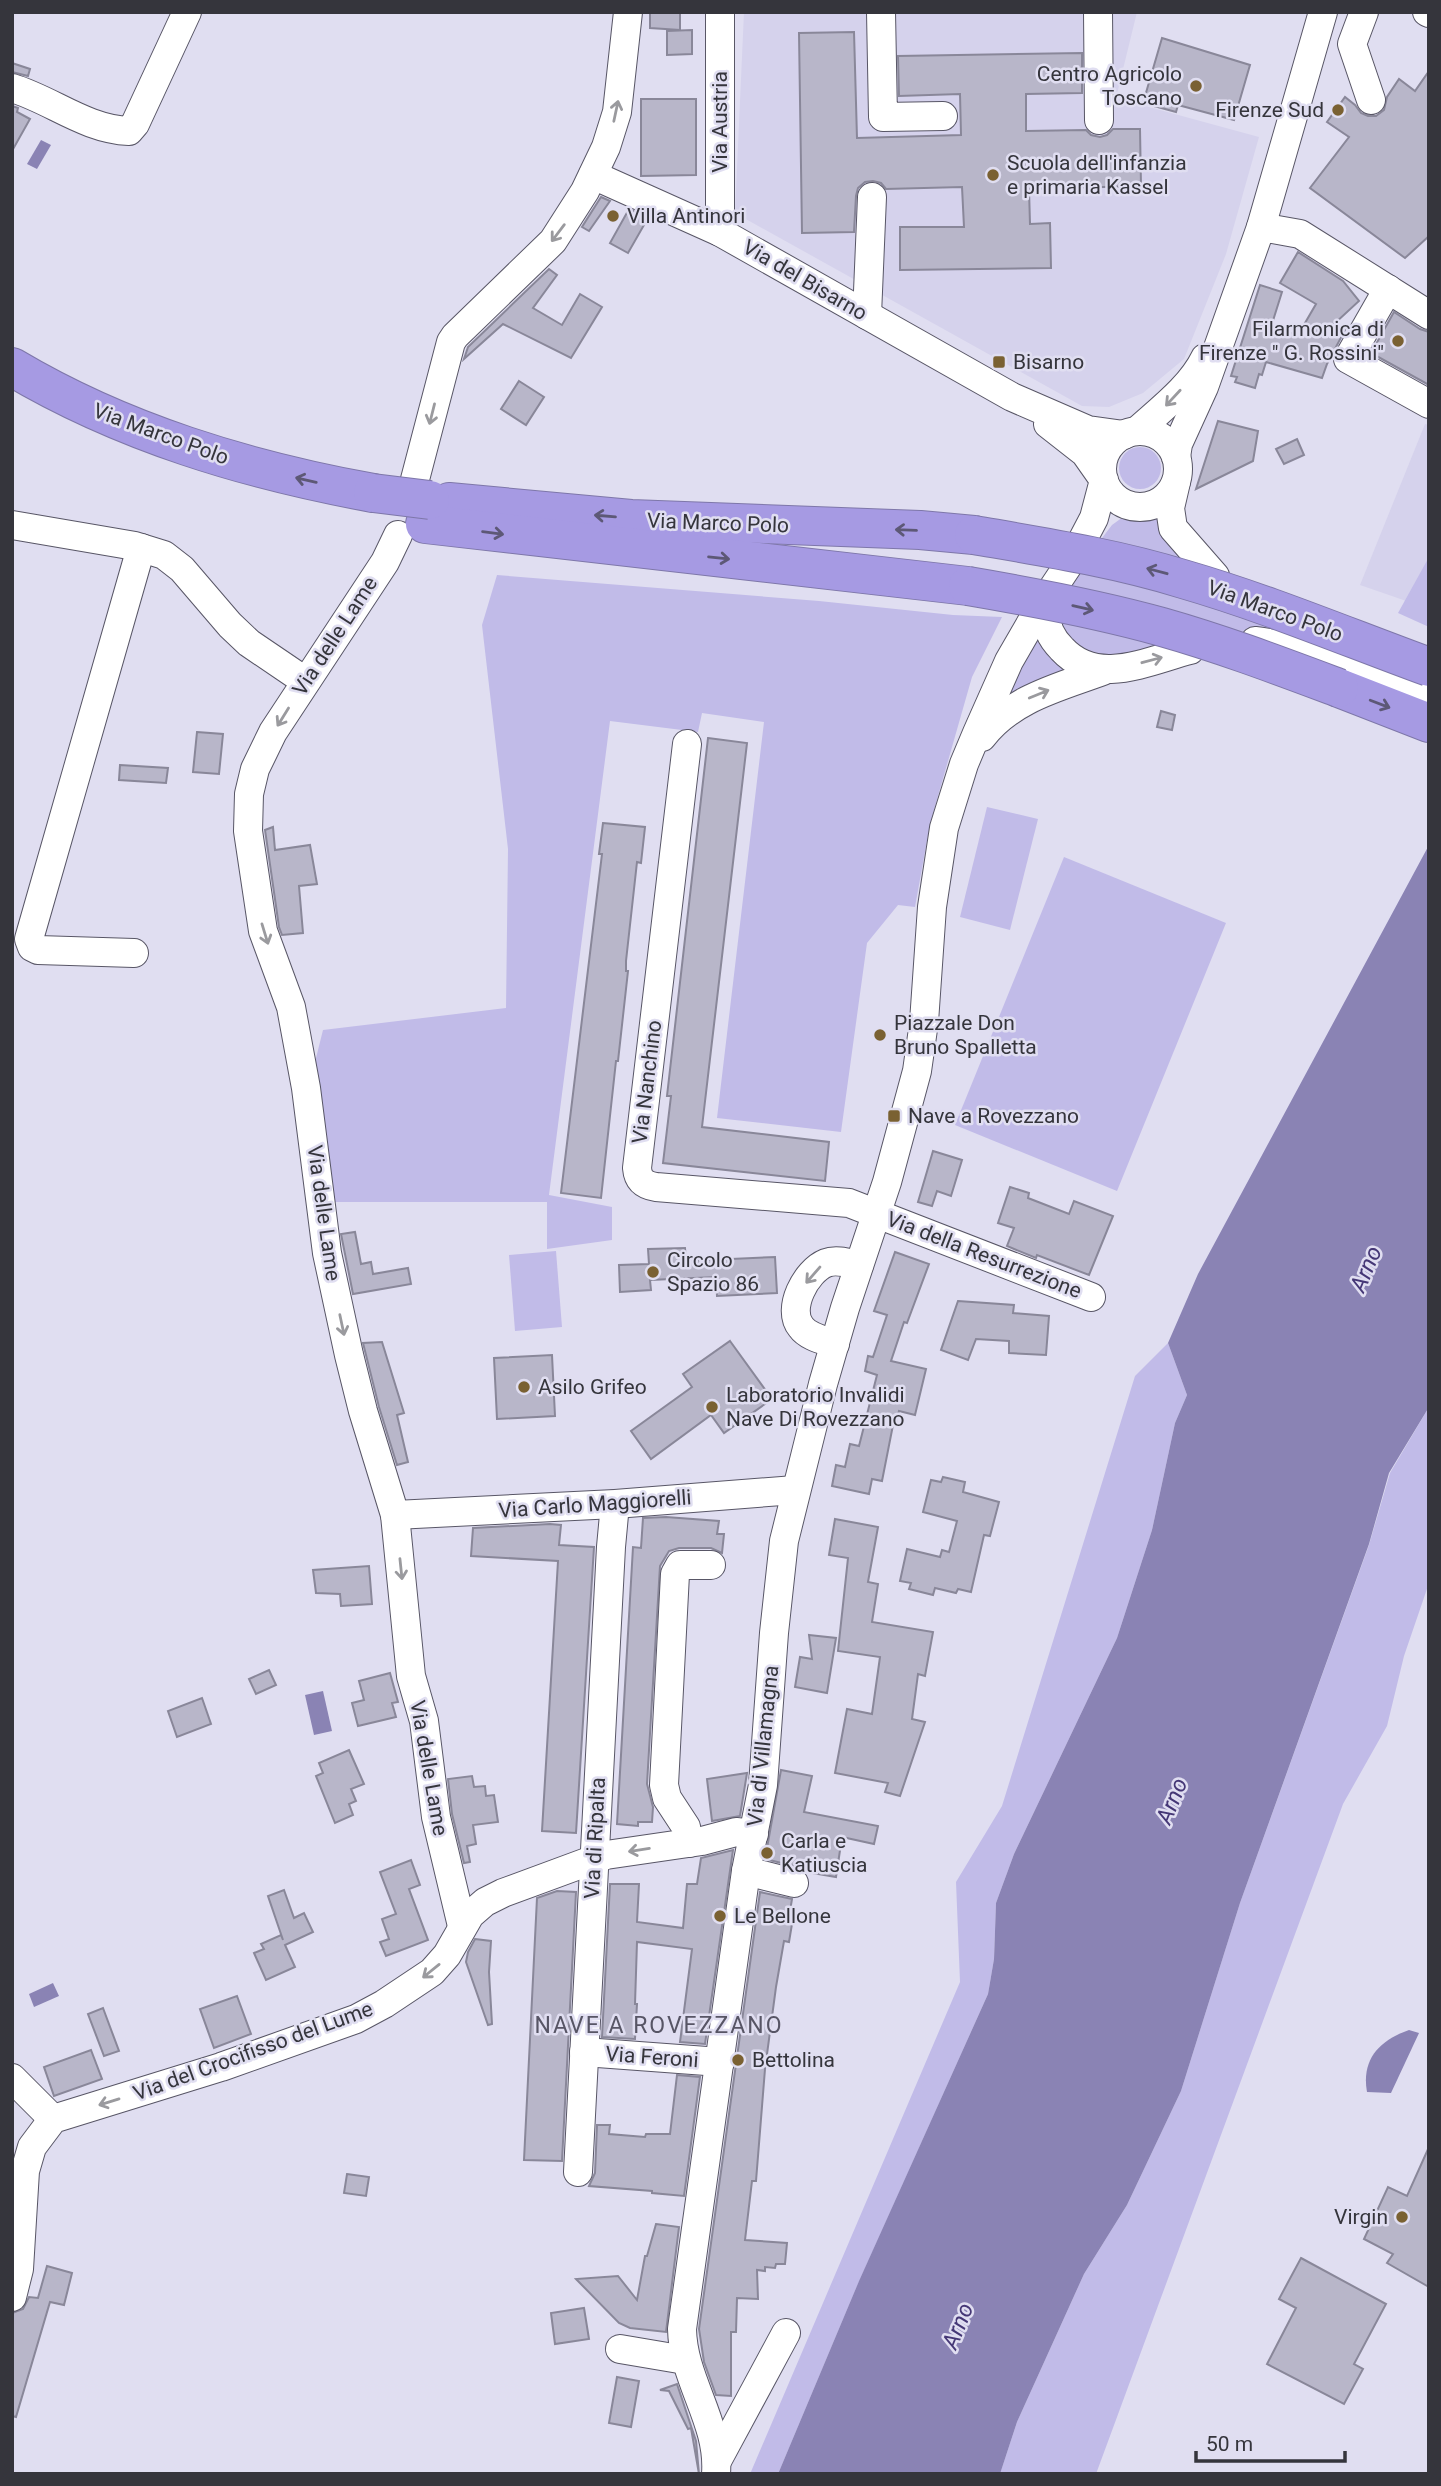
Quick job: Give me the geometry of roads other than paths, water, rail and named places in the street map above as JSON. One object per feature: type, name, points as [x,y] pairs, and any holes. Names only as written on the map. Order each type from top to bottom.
[{"type":"highway","name":"Via Marco Polo","points":[[12,367],[119,422],[189,447],[402,509],[968,586],[1046,600],[1160,626],[1426,712]]},
{"type":"highway","name":"Via Marco Polo","points":[[12,394],[88,434],[177,470],[275,499],[402,509],[920,530],[974,535],[1133,565],[1181,578],[1429,667]]},
{"type":"street","points":[[12,88],[82,120],[113,130],[129,131],[135,124],[187,12]]},
{"type":"street","name":"Via delle Lame","points":[[462,1926],[436,1817],[424,1721],[411,1676],[396,1515],[363,1410],[327,1253],[306,1088],[291,1007],[263,931],[248,831],[249,794],[255,769],[274,732],[385,562],[454,336],[553,241],[593,175],[606,147],[617,112],[628,12]]},
{"type":"street","name":"Via Austria","points":[[720,12],[720,232]]},
{"type":"street","points":[[881,12],[883,117],[943,116]]},
{"type":"street","points":[[1098,12],[1099,120]]},
{"type":"street","points":[[1215,576],[1173,528],[1170,508],[1178,444],[1204,387],[1261,228],[1323,12]]},
{"type":"street","points":[[1364,12],[1352,44],[1371,100]]},
{"type":"street","name":"Via del Bisarno","points":[[593,175],[720,232],[1012,397],[1088,430],[1131,433]]},
{"type":"street","points":[[867,315],[872,197]]},
{"type":"street","points":[[1261,228],[1300,234],[1429,315]]},
{"type":"street","points":[[1388,289],[1348,359],[1429,404]]},
{"type":"street","points":[[1131,433],[1150,432],[1161,438],[1170,446],[1176,470],[1169,493],[1149,506],[1124,504],[1114,497],[1104,480],[1104,456],[1115,441],[1131,433],[1165,406],[1201,368],[1235,299]]},
{"type":"street","name":"Via del Bisarno","points":[[1012,397],[1081,449],[1104,480]]},
{"type":"street","points":[[1104,480],[1086,540],[1107,523],[1136,507]]},
{"type":"street","points":[[12,525],[141,548],[164,555],[182,569],[249,643],[305,681]]},
{"type":"street","points":[[134,954],[38,950],[32,947],[30,939],[141,548]]},
{"type":"street","name":"Via di Villamagna","points":[[717,2467],[712,2430],[685,2360],[682,2343],[683,2320],[746,1871],[763,1785],[782,1559],[795,1490],[835,1344],[905,1120],[917,1070],[924,1022],[933,895],[944,828],[973,743],[1009,661],[1053,589],[1045,620],[1050,634],[1064,652],[1079,663],[1103,671]]},
{"type":"street","points":[[1261,630],[1286,631],[1348,663],[1426,712]]},
{"type":"street","name":"Via di Villamagna","points":[[952,799],[977,743],[1000,716],[1034,696],[1103,671],[1189,650]]},
{"type":"street","name":"Via Nanchino","points":[[687,744],[637,1175],[641,1182],[648,1186],[849,1203],[877,1214]]},
{"type":"street","name":"Via della Resurrezione","points":[[877,1214],[1091,1297]]},
{"type":"street","points":[[835,1344],[817,1338],[801,1328],[795,1313],[797,1301],[808,1280],[822,1265],[838,1261],[859,1265]]},
{"type":"street","name":"Via Carlo Maggiorelli","points":[[396,1515],[615,1504],[795,1490]]},
{"type":"street","name":"Via di Ripalta","points":[[578,2172],[615,1504]]},
{"type":"street","points":[[689,1843],[686,1827],[667,1798],[664,1785],[675,1574],[680,1565],[711,1565]]},
{"type":"street","name":"Via del Crocifisso del Lume","points":[[53,2119],[221,2067],[356,2019],[432,1972],[447,1955],[462,1926],[473,1912],[491,1899],[607,1855],[689,1843],[736,1832],[754,1834]]},
{"type":"street","points":[[746,1871],[794,1882]]},
{"type":"street","name":"Via Feroni","points":[[584,2052],[720,2062]]},
{"type":"street","points":[[12,2078],[53,2119],[32,2147],[26,2171],[19,2269],[12,2297]]},
{"type":"street","name":"Via di Villamagna","points":[[717,2467],[786,2333]]},
{"type":"street","points":[[620,2349],[685,2360]]},
{"type":"water","points":[[41,140],[51,145],[37,169],[27,164]]},
{"type":"water","name":"Arno","points":[[1429,845],[1429,1407],[1389,1473],[1369,1544],[1240,1903],[1181,2091],[1127,2205],[1084,2274],[1017,2422],[1000,2474],[778,2474],[859,2281],[988,1994],[994,1959],[996,1903],[1014,1854],[1117,1638],[1152,1530],[1175,1423],[1187,1395],[1168,1343],[1198,1274]]},
{"type":"water","points":[[323,1691],[332,1731],[314,1735],[305,1695]]},
{"type":"water","points":[[53,1983],[59,1996],[34,2007],[29,1994]]},
{"type":"water","points":[[1409,2030],[1419,2033],[1391,2093],[1367,2092],[1367,2070],[1375,2052],[1389,2039]]},
{"type":"place","name":"Centro Agricolo Toscano","points":[[1196,86]]},
{"type":"place","name":"Firenze Sud","points":[[1338,110]]},
{"type":"place","name":"Scuola dell'infanzia e primaria Kassel","points":[[993,175]]},
{"type":"place","name":"Villa Antinori","points":[[613,216]]},
{"type":"place","name":"Filarmonica di Firenze \" G. Rossini\"","points":[[1398,341]]},
{"type":"place","name":"Bisarno","points":[[999,362]]},
{"type":"place","name":"Piazzale Don Bruno Spalletta","points":[[880,1035]]},
{"type":"place","name":"Nave a Rovezzano","points":[[894,1116]]},
{"type":"place","name":"Circolo Spazio 86","points":[[653,1272]]},
{"type":"place","name":"Asilo Grifeo","points":[[524,1387]]},
{"type":"place","name":"Laboratorio Invalidi Nave Di Rovezzano","points":[[712,1407]]},
{"type":"place","name":"Carla e Katiuscia","points":[[767,1853]]},
{"type":"place","name":"Le Bellone","points":[[720,1916]]},
{"type":"place","name":"Bettolina","points":[[738,2060]]},
{"type":"place","name":"Virgin","points":[[1402,2217]]},
{"type":"district","name":"NAVE A ROVEZZANO","points":[[659,2025]]}]
